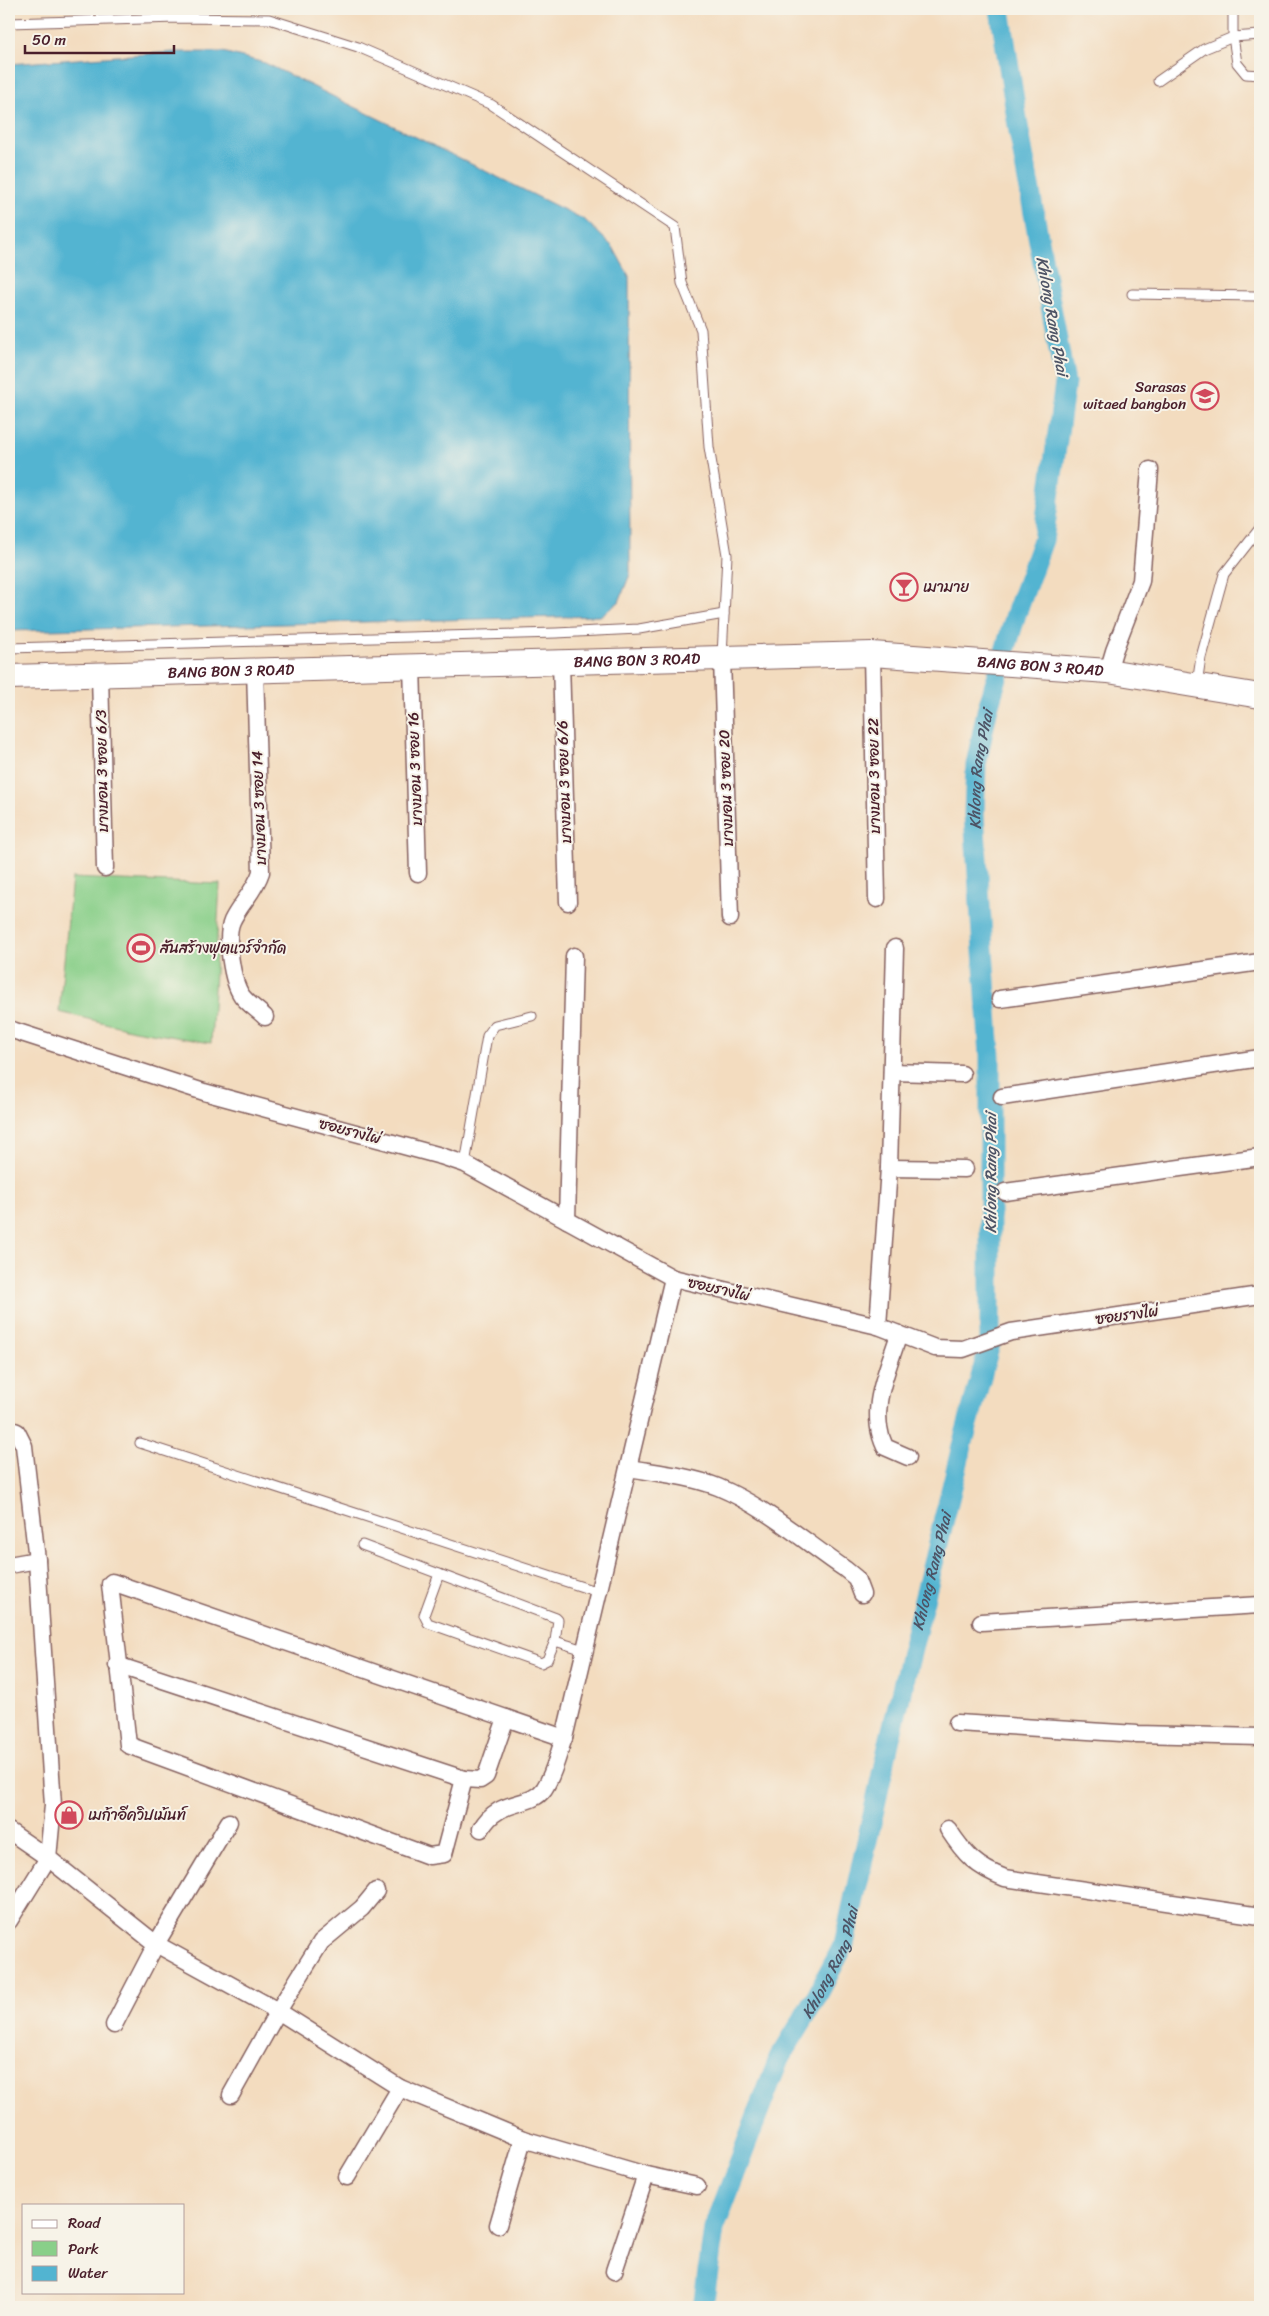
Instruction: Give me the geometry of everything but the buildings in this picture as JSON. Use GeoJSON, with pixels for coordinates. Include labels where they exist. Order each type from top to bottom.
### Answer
{"type":"FeatureCollection","features":[{"type":"Feature","properties":{"kind":"main road","name":"BANG BON 3 ROAD"},"geometry":{"type":"LineString","coordinates":[[9,676],[872,654],[967,660],[1042,668],[1108,671],[1260,696]]}},
{"type":"Feature","properties":{"kind":"street"},"geometry":{"type":"LineString","coordinates":[[1108,671],[1141,581],[1150,470]]}},
{"type":"Feature","properties":{"kind":"street","name":"บางบอน 3 ซอย 22"},"geometry":{"type":"LineString","coordinates":[[872,654],[877,899]]}},
{"type":"Feature","properties":{"kind":"street","name":"บางบอน 3 ซอย 20"},"geometry":{"type":"LineString","coordinates":[[722,658],[730,918]]}},
{"type":"Feature","properties":{"kind":"street","name":"บางบอน 3 ซอย 6/6"},"geometry":{"type":"LineString","coordinates":[[561,662],[568,902]]}},
{"type":"Feature","properties":{"kind":"street","name":"บางบอน 3 ซอย 16"},"geometry":{"type":"LineString","coordinates":[[412,665],[418,873]]}},
{"type":"Feature","properties":{"kind":"street","name":"บางบอน 3 ซอย 14"},"geometry":{"type":"LineString","coordinates":[[255,669],[261,872],[256,885],[232,922],[230,937],[231,962],[242,995],[265,1017]]}},
{"type":"Feature","properties":{"kind":"street","name":"บางบอน 3 ซอย 6/3"},"geometry":{"type":"LineString","coordinates":[[100,674],[105,868]]}},
{"type":"Feature","properties":{"kind":"street"},"geometry":{"type":"LineString","coordinates":[[878,1326],[889,1168],[895,948]]}},
{"type":"Feature","properties":{"kind":"street"},"geometry":{"type":"LineString","coordinates":[[567,1220],[574,956]]}},
{"type":"Feature","properties":{"kind":"street"},"geometry":{"type":"LineString","coordinates":[[1000,999],[1260,962]]}},
{"type":"Feature","properties":{"kind":"street","name":"ซอยรางไผ่"},"geometry":{"type":"LineString","coordinates":[[9,1029],[204,1092],[465,1164],[673,1278],[878,1326],[935,1348],[963,1349],[1011,1332],[1260,1295]]}},
{"type":"Feature","properties":{"kind":"street"},"geometry":{"type":"LineString","coordinates":[[1002,1097],[1260,1058]]}},
{"type":"Feature","properties":{"kind":"street"},"geometry":{"type":"LineString","coordinates":[[892,1072],[962,1074]]}},
{"type":"Feature","properties":{"kind":"street"},"geometry":{"type":"LineString","coordinates":[[1005,1192],[1260,1157]]}},
{"type":"Feature","properties":{"kind":"street"},"geometry":{"type":"LineString","coordinates":[[889,1168],[965,1169]]}},
{"type":"Feature","properties":{"kind":"street"},"geometry":{"type":"LineString","coordinates":[[481,1829],[487,1820],[501,1808],[535,1797],[544,1790],[552,1774],[564,1738],[673,1278]]}},
{"type":"Feature","properties":{"kind":"street"},"geometry":{"type":"LineString","coordinates":[[899,1334],[878,1401],[876,1422],[878,1435],[884,1447],[908,1457]]}},
{"type":"Feature","properties":{"kind":"street"},"geometry":{"type":"LineString","coordinates":[[9,1429],[17,1432],[24,1446],[36,1560],[53,1805],[48,1858],[9,1922]]}},
{"type":"Feature","properties":{"kind":"street"},"geometry":{"type":"LineString","coordinates":[[628,1468],[676,1476],[717,1487],[746,1500],[856,1578],[862,1594]]}},
{"type":"Feature","properties":{"kind":"street"},"geometry":{"type":"LineString","coordinates":[[9,1565],[36,1560]]}},
{"type":"Feature","properties":{"kind":"street"},"geometry":{"type":"LineString","coordinates":[[464,1779],[444,1854],[429,1856],[128,1745],[109,1586],[112,1582],[564,1738]]}},
{"type":"Feature","properties":{"kind":"street"},"geometry":{"type":"LineString","coordinates":[[981,1622],[1260,1605]]}},
{"type":"Feature","properties":{"kind":"street"},"geometry":{"type":"LineString","coordinates":[[118,1665],[464,1779],[480,1780],[486,1776],[506,1718]]}},
{"type":"Feature","properties":{"kind":"street"},"geometry":{"type":"LineString","coordinates":[[957,1723],[1137,1734],[1260,1737]]}},
{"type":"Feature","properties":{"kind":"street"},"geometry":{"type":"LineString","coordinates":[[114,2025],[156,1944],[229,1822]]}},
{"type":"Feature","properties":{"kind":"street"},"geometry":{"type":"LineString","coordinates":[[948,1829],[972,1861],[990,1872],[1005,1878],[1260,1916]]}},
{"type":"Feature","properties":{"kind":"street"},"geometry":{"type":"LineString","coordinates":[[9,1831],[48,1858],[156,1944],[278,2011],[400,2088],[523,2139],[646,2175],[697,2186]]}},
{"type":"Feature","properties":{"kind":"street"},"geometry":{"type":"LineString","coordinates":[[231,2095],[278,2011],[321,1942],[362,1908],[376,1891]]}},
{"type":"Feature","properties":{"kind":"street"},"geometry":{"type":"LineString","coordinates":[[347,2177],[400,2088]]}},
{"type":"Feature","properties":{"kind":"street"},"geometry":{"type":"LineString","coordinates":[[498,2225],[523,2139]]}},
{"type":"Feature","properties":{"kind":"street"},"geometry":{"type":"LineString","coordinates":[[614,2272],[646,2175]]}},
{"type":"Feature","properties":{"kind":"lane"},"geometry":{"type":"LineString","coordinates":[[1233,9],[1233,37],[1237,63],[1246,74],[1260,76]]}},
{"type":"Feature","properties":{"kind":"lane"},"geometry":{"type":"LineString","coordinates":[[9,23],[177,18],[269,19],[358,47],[492,105],[675,227],[682,283],[701,330],[709,447],[727,555],[722,658]]}},
{"type":"Feature","properties":{"kind":"lane"},"geometry":{"type":"LineString","coordinates":[[1158,81],[1204,49],[1233,37],[1260,35]]}},
{"type":"Feature","properties":{"kind":"lane"},"geometry":{"type":"LineString","coordinates":[[1132,294],[1256,296],[1260,299]]}},
{"type":"Feature","properties":{"kind":"lane"},"geometry":{"type":"LineString","coordinates":[[1196,686],[1201,657],[1224,574],[1260,528]]}},
{"type":"Feature","properties":{"kind":"lane"},"geometry":{"type":"LineString","coordinates":[[9,648],[556,633],[639,628],[724,614]]}},
{"type":"Feature","properties":{"kind":"lane"},"geometry":{"type":"LineString","coordinates":[[465,1164],[487,1036],[495,1025],[532,1016]]}},
{"type":"Feature","properties":{"kind":"lane"},"geometry":{"type":"LineString","coordinates":[[140,1443],[598,1592]]}},
{"type":"Feature","properties":{"kind":"lane"},"geometry":{"type":"LineString","coordinates":[[362,1545],[556,1618],[558,1620],[555,1641],[547,1660],[541,1664],[424,1620],[424,1615],[439,1574]]}},
{"type":"Feature","properties":{"kind":"lane"},"geometry":{"type":"LineString","coordinates":[[555,1641],[584,1650]]}},
{"type":"Feature","properties":{"kind":"green space","name":"สันสร้างฟุตแวร์จำกัด"},"geometry":{"type":"Polygon","coordinates":[[[72,878],[220,884],[211,1043],[134,1030],[59,1012],[72,878]]]}},
{"type":"Feature","properties":{"kind":"water"},"geometry":{"type":"Polygon","coordinates":[[[173,52],[223,52],[265,63],[585,220],[613,247],[629,276],[630,574],[619,602],[600,616],[9,631],[9,64],[173,52]]]}},
{"type":"Feature","properties":{"kind":"waterway","name":"Khlong Rang Phai"},"geometry":{"type":"LineString","coordinates":[[703,2307],[714,2229],[779,2059],[816,1998],[844,1944],[890,1738],[963,1442],[990,1344],[990,1056],[974,814],[976,765],[987,711],[1016,614],[1043,540],[1065,383],[1018,126],[1000,9]]}},
{"type":"Feature","properties":{"kind":"place","name":"Sarasas witaed bangbon"},"geometry":{"type":"Point","coordinates":[1205,396]}},
{"type":"Feature","properties":{"kind":"place","name":"เมามาย"},"geometry":{"type":"Point","coordinates":[904,587]}},
{"type":"Feature","properties":{"kind":"place","name":"สันสร้างฟุตแวร์จำกัด"},"geometry":{"type":"Point","coordinates":[141,948]}},
{"type":"Feature","properties":{"kind":"place","name":"เมก้าอีควิปเม้นท์"},"geometry":{"type":"Point","coordinates":[69,1815]}}]}
